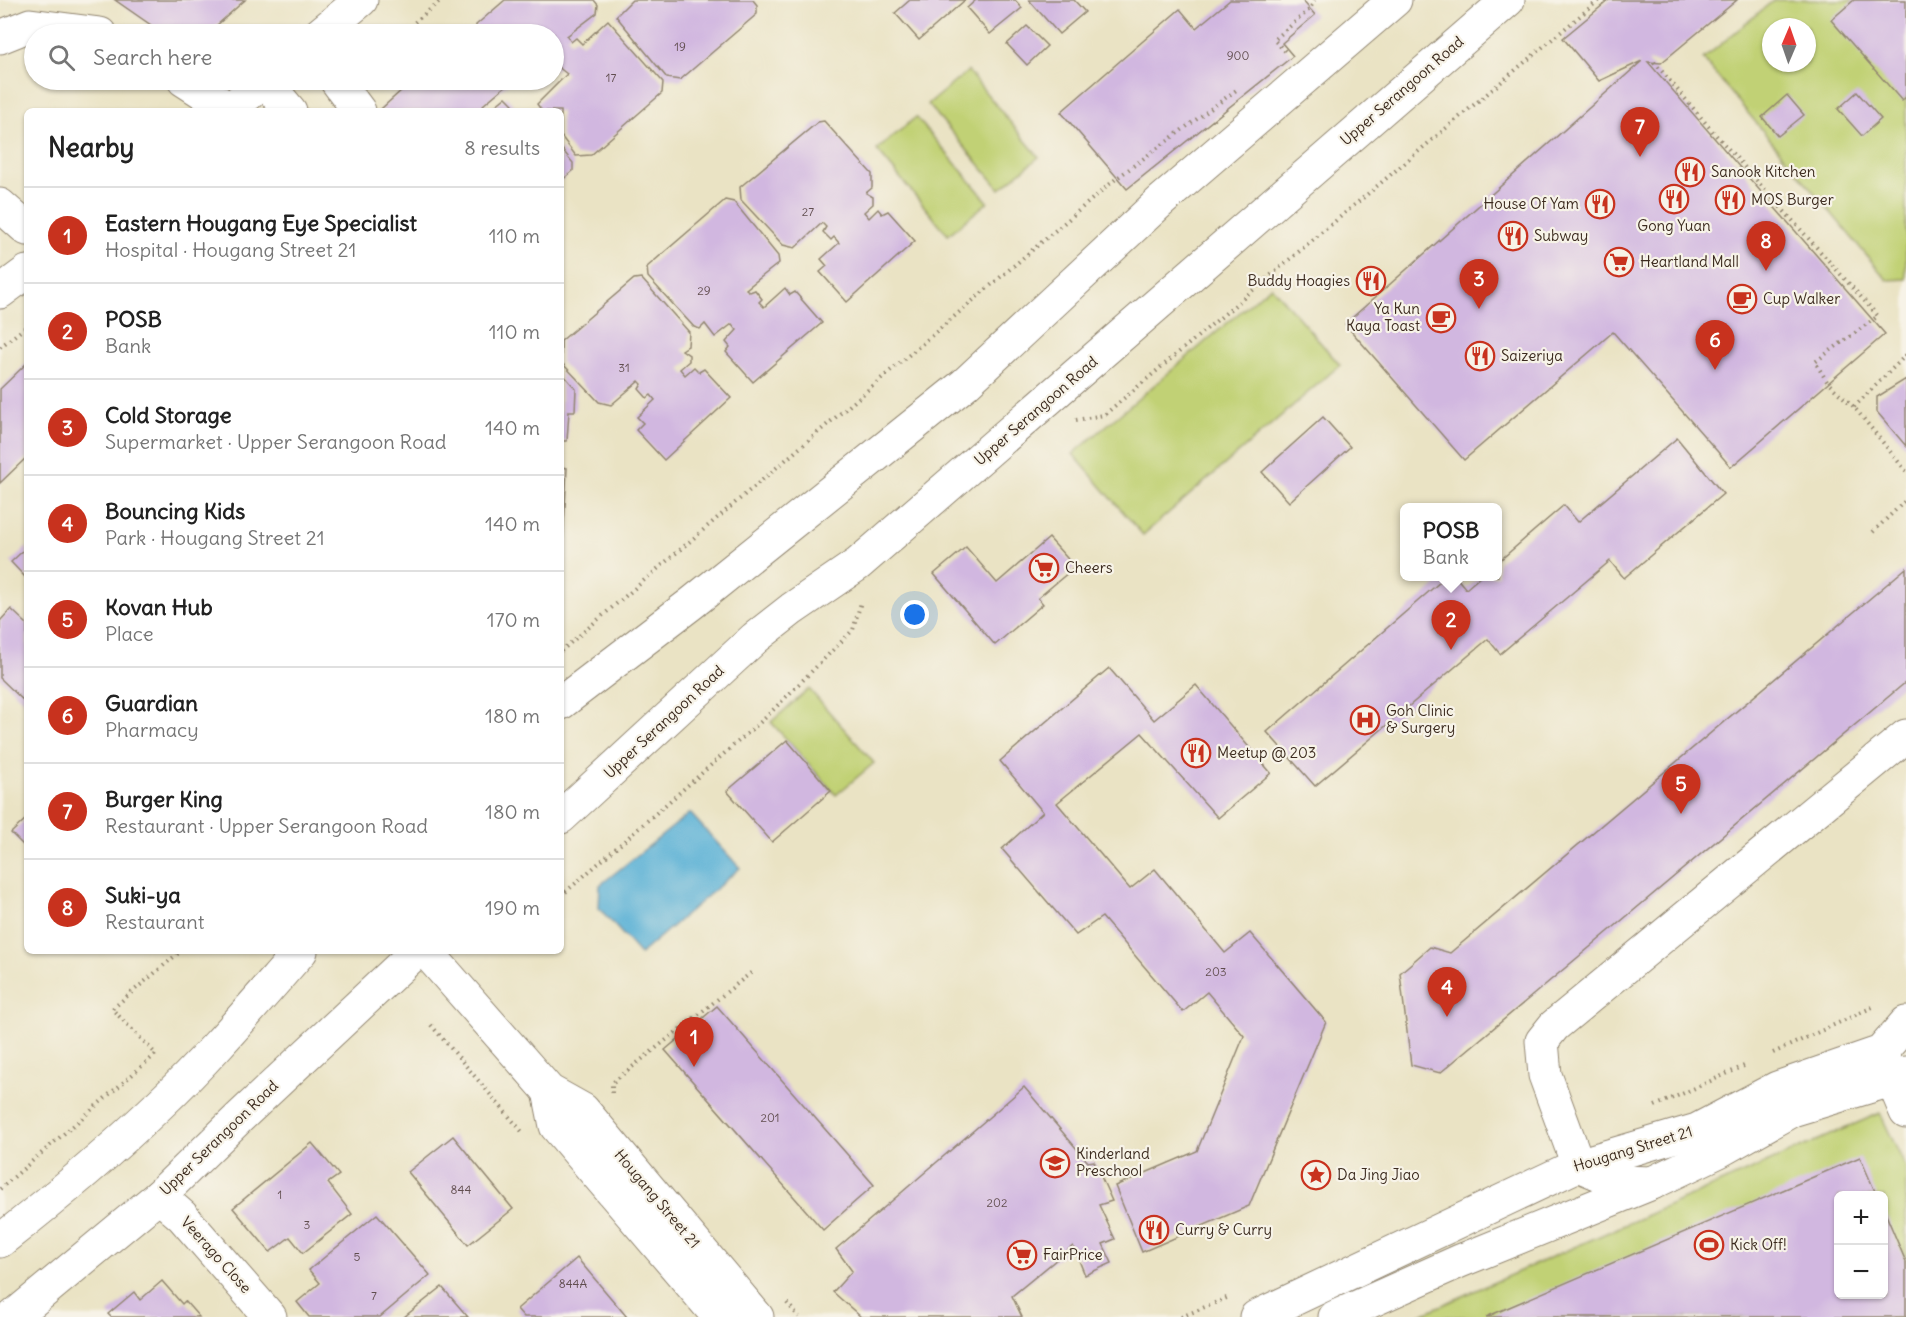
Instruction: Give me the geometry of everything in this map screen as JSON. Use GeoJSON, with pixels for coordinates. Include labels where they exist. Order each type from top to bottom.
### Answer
{"type":"FeatureCollection","features":[{"type":"Feature","properties":{"kind":"main road"},"geometry":{"type":"LineString","coordinates":[[332,24],[361,0]]}},
{"type":"Feature","properties":{"kind":"main road"},"geometry":{"type":"LineString","coordinates":[[564,701],[692,603],[965,384],[1160,202],[1395,0]]}},
{"type":"Feature","properties":{"kind":"main road","name":"Upper Serangoon Road"},"geometry":{"type":"LineString","coordinates":[[564,814],[755,638],[792,609],[858,564],[1508,0]]}},
{"type":"Feature","properties":{"kind":"main road"},"geometry":{"type":"LineString","coordinates":[[0,37],[24,27]]}},
{"type":"Feature","properties":{"kind":"main road"},"geometry":{"type":"LineString","coordinates":[[199,90],[225,108]]}},
{"type":"Feature","properties":{"kind":"main road"},"geometry":{"type":"LineString","coordinates":[[230,108],[253,90]]}},
{"type":"Feature","properties":{"kind":"main road"},"geometry":{"type":"LineString","coordinates":[[273,90],[288,108]]}},
{"type":"Feature","properties":{"kind":"main road"},"geometry":{"type":"LineString","coordinates":[[343,90],[357,108]]}},
{"type":"Feature","properties":{"kind":"main road"},"geometry":{"type":"LineString","coordinates":[[0,204],[24,227]]}},
{"type":"Feature","properties":{"kind":"main road"},"geometry":{"type":"LineString","coordinates":[[0,292],[24,274]]}},
{"type":"Feature","properties":{"kind":"main road"},"geometry":{"type":"LineString","coordinates":[[1652,1183],[1619,1182],[1578,1165],[1545,1075],[1542,1041],[1554,1026],[1906,736]]}},
{"type":"Feature","properties":{"kind":"main road"},"geometry":{"type":"LineString","coordinates":[[0,1240],[70,1187],[160,1105],[223,1040],[298,954]]}},
{"type":"Feature","properties":{"kind":"main road","name":"Upper Serangoon Road"},"geometry":{"type":"LineString","coordinates":[[13,1317],[159,1196],[414,954]]}},
{"type":"Feature","properties":{"kind":"main road","name":"Hougang Street 21"},"geometry":{"type":"LineString","coordinates":[[429,954],[549,1091],[583,1110],[757,1317]]}},
{"type":"Feature","properties":{"kind":"main road"},"geometry":{"type":"LineString","coordinates":[[1906,1023],[1893,1068],[1906,1112]]}},
{"type":"Feature","properties":{"kind":"main road","name":"Hougang Street 21"},"geometry":{"type":"LineString","coordinates":[[1256,1317],[1578,1165],[1697,1130],[1777,1088],[1893,1068]]}},
{"type":"Feature","properties":{"kind":"main road","name":"Hougang Street 21"},"geometry":{"type":"LineString","coordinates":[[1335,1317],[1460,1261],[1652,1183],[1719,1151],[1792,1110],[1893,1068]]}},
{"type":"Feature","properties":{"kind":"main road","name":"Hougang Street 21"},"geometry":{"type":"LineString","coordinates":[[549,1091],[556,1126],[719,1317]]}},
{"type":"Feature","properties":{"kind":"main road","name":"Veerago Close"},"geometry":{"type":"LineString","coordinates":[[159,1196],[182,1216],[270,1317]]}},
{"type":"Feature","properties":{"kind":"path"},"geometry":{"type":"LineString","coordinates":[[413,24],[441,0]]}},
{"type":"Feature","properties":{"kind":"path"},"geometry":{"type":"LineString","coordinates":[[1287,53],[1274,40],[1310,9],[1314,0]]}},
{"type":"Feature","properties":{"kind":"path"},"geometry":{"type":"LineString","coordinates":[[1069,421],[1104,415],[1599,0]]}},
{"type":"Feature","properties":{"kind":"path"},"geometry":{"type":"LineString","coordinates":[[1654,62],[1878,316],[1815,362],[1828,383],[1854,407],[1906,471]]}},
{"type":"Feature","properties":{"kind":"path"},"geometry":{"type":"LineString","coordinates":[[564,648],[1117,178],[1239,87]]}},
{"type":"Feature","properties":{"kind":"path"},"geometry":{"type":"LineString","coordinates":[[0,347],[24,328]]}},
{"type":"Feature","properties":{"kind":"path"},"geometry":{"type":"LineString","coordinates":[[1854,407],[1906,355]]}},
{"type":"Feature","properties":{"kind":"path"},"geometry":{"type":"LineString","coordinates":[[1873,532],[1906,500]]}},
{"type":"Feature","properties":{"kind":"path"},"geometry":{"type":"LineString","coordinates":[[564,893],[765,718],[852,630],[861,599]]}},
{"type":"Feature","properties":{"kind":"path"},"geometry":{"type":"LineString","coordinates":[[0,1189],[156,1054],[112,1009],[177,954]]}},
{"type":"Feature","properties":{"kind":"path"},"geometry":{"type":"LineString","coordinates":[[632,1068],[752,972]]}},
{"type":"Feature","properties":{"kind":"green space"},"geometry":{"type":"Polygon","coordinates":[[[1774,0],[1852,0],[1906,64],[1906,279],[1887,280],[1703,59],[1774,0]]]}},
{"type":"Feature","properties":{"kind":"green space"},"geometry":{"type":"Polygon","coordinates":[[[968,71],[1039,157],[1000,189],[928,104],[968,71]]]}},
{"type":"Feature","properties":{"kind":"green space"},"geometry":{"type":"Polygon","coordinates":[[[916,117],[988,202],[948,235],[877,150],[916,117]]]}},
{"type":"Feature","properties":{"kind":"green space"},"geometry":{"type":"Polygon","coordinates":[[[1271,286],[1340,365],[1143,535],[1073,454],[1271,286]]]}},
{"type":"Feature","properties":{"kind":"green space"},"geometry":{"type":"Polygon","coordinates":[[[809,689],[874,763],[836,795],[771,722],[809,689]]]}},
{"type":"Feature","properties":{"kind":"green space","name":"Kick Off!"},"geometry":{"type":"Polygon","coordinates":[[[1880,1113],[1906,1168],[1906,1317],[1415,1317],[1880,1113]]]}},
{"type":"Feature","properties":{"kind":"water"},"geometry":{"type":"Polygon","coordinates":[[[690,813],[740,868],[640,954],[599,908],[600,885],[690,813]]]}},
{"type":"Feature","properties":{"kind":"building"},"geometry":{"type":"Polygon","coordinates":[[[115,0],[245,0],[218,24],[150,24],[115,0]]]}},
{"type":"Feature","properties":{"kind":"building"},"geometry":{"type":"Polygon","coordinates":[[[505,0],[594,0],[598,5],[597,13],[567,36],[571,42],[576,38],[582,44],[608,20],[663,82],[662,93],[591,155],[576,156],[564,140],[564,108],[540,108],[537,104],[551,90],[564,90],[564,77],[567,74],[564,72],[564,24],[477,24],[505,0]]]}},
{"type":"Feature","properties":{"kind":"building"},"geometry":{"type":"Polygon","coordinates":[[[632,0],[753,0],[757,5],[757,14],[680,80],[667,78],[616,16],[632,0]]]}},
{"type":"Feature","properties":{"kind":"building"},"geometry":{"type":"Polygon","coordinates":[[[910,0],[965,0],[919,40],[895,13],[910,0]]]}},
{"type":"Feature","properties":{"kind":"building"},"geometry":{"type":"Polygon","coordinates":[[[976,0],[1015,0],[1022,8],[990,34],[967,8],[976,0]]]}},
{"type":"Feature","properties":{"kind":"building"},"geometry":{"type":"Polygon","coordinates":[[[1029,0],[1074,0],[1085,12],[1059,34],[1029,0]]]}},
{"type":"Feature","properties":{"kind":"building"},"geometry":{"type":"Polygon","coordinates":[[[1230,0],[1302,0],[1315,15],[1282,43],[1293,56],[1127,189],[1061,112],[1180,9],[1196,28],[1230,0]]]}},
{"type":"Feature","properties":{"kind":"building","name":"Heartland Mall"},"geometry":{"type":"Polygon","coordinates":[[[1609,0],[1737,0],[1661,63],[1648,62],[1885,334],[1731,467],[1613,332],[1464,460],[1345,324],[1642,61],[1599,81],[1563,38],[1609,0]]]}},
{"type":"Feature","properties":{"kind":"building"},"geometry":{"type":"Polygon","coordinates":[[[1854,0],[1906,0],[1906,97],[1902,101],[1831,20],[1854,0]]]}},
{"type":"Feature","properties":{"kind":"building"},"geometry":{"type":"Polygon","coordinates":[[[1027,26],[1047,46],[1027,65],[1007,44],[1027,26]]]}},
{"type":"Feature","properties":{"kind":"building"},"geometry":{"type":"Polygon","coordinates":[[[402,90],[501,90],[483,105],[486,108],[382,108],[402,90]]]}},
{"type":"Feature","properties":{"kind":"building"},"geometry":{"type":"Polygon","coordinates":[[[1857,92],[1881,119],[1862,136],[1838,109],[1857,92]]]}},
{"type":"Feature","properties":{"kind":"building"},"geometry":{"type":"Polygon","coordinates":[[[1787,95],[1804,115],[1778,136],[1762,117],[1787,95]]]}},
{"type":"Feature","properties":{"kind":"building"},"geometry":{"type":"Polygon","coordinates":[[[506,97],[513,104],[510,108],[493,108],[506,97]]]}},
{"type":"Feature","properties":{"kind":"building"},"geometry":{"type":"Polygon","coordinates":[[[824,121],[872,174],[872,188],[866,193],[873,197],[873,204],[864,212],[869,218],[878,209],[882,214],[888,211],[915,241],[847,302],[820,272],[827,266],[821,259],[839,243],[834,237],[831,240],[823,232],[826,227],[822,223],[795,248],[783,245],[741,200],[740,187],[818,122],[824,121]]]}},
{"type":"Feature","properties":{"kind":"building"},"geometry":{"type":"Polygon","coordinates":[[[564,152],[573,163],[573,171],[564,178],[564,152]]]}},
{"type":"Feature","properties":{"kind":"building"},"geometry":{"type":"Polygon","coordinates":[[[725,200],[734,202],[778,256],[779,263],[746,289],[750,292],[755,290],[762,299],[759,302],[764,307],[785,288],[790,295],[795,292],[822,323],[753,382],[726,352],[730,347],[726,342],[737,330],[732,324],[715,337],[705,324],[700,329],[694,327],[648,277],[647,267],[725,200]]]}},
{"type":"Feature","properties":{"kind":"building"},"geometry":{"type":"Polygon","coordinates":[[[641,278],[689,332],[688,346],[682,350],[689,355],[689,361],[680,369],[685,375],[694,367],[699,372],[704,369],[731,398],[664,460],[636,430],[643,423],[637,417],[655,400],[651,395],[647,398],[639,389],[642,384],[639,381],[611,405],[599,402],[564,365],[564,338],[634,279],[641,278]]]}},
{"type":"Feature","properties":{"kind":"building"},"geometry":{"type":"Polygon","coordinates":[[[24,366],[24,460],[0,483],[0,389],[24,366]]]}},
{"type":"Feature","properties":{"kind":"building"},"geometry":{"type":"Polygon","coordinates":[[[564,375],[576,389],[575,411],[569,411],[567,441],[564,441],[564,375]]]}},
{"type":"Feature","properties":{"kind":"building"},"geometry":{"type":"Polygon","coordinates":[[[1906,379],[1906,446],[1877,412],[1877,397],[1906,379]]]}},
{"type":"Feature","properties":{"kind":"building"},"geometry":{"type":"Polygon","coordinates":[[[1323,417],[1350,447],[1289,502],[1262,472],[1323,417]]]}},
{"type":"Feature","properties":{"kind":"building"},"geometry":{"type":"Polygon","coordinates":[[[1677,438],[1723,494],[1624,578],[1610,561],[1500,654],[1488,639],[1315,786],[1267,732],[1441,581],[1459,581],[1466,589],[1475,581],[1502,581],[1502,559],[1564,505],[1578,522],[1677,438]]]}},
{"type":"Feature","properties":{"kind":"building"},"geometry":{"type":"Polygon","coordinates":[[[564,468],[567,468],[564,525],[564,468]]]}},
{"type":"Feature","properties":{"kind":"building"},"geometry":{"type":"Polygon","coordinates":[[[1049,538],[1075,567],[1038,598],[1043,604],[995,645],[934,574],[966,547],[997,583],[1049,538]]]}},
{"type":"Feature","properties":{"kind":"building"},"geometry":{"type":"Polygon","coordinates":[[[24,550],[24,576],[11,562],[24,550]]]}},
{"type":"Feature","properties":{"kind":"building"},"geometry":{"type":"Polygon","coordinates":[[[1906,568],[1906,682],[1440,1073],[1411,1065],[1400,973],[1430,947],[1450,953],[1906,568]]]}},
{"type":"Feature","properties":{"kind":"building"},"geometry":{"type":"Polygon","coordinates":[[[11,609],[24,621],[24,701],[0,678],[0,621],[11,609]]]}},
{"type":"Feature","properties":{"kind":"building"},"geometry":{"type":"Polygon","coordinates":[[[1109,668],[1154,720],[1196,685],[1271,773],[1218,818],[1142,733],[1057,803],[1130,889],[1155,869],[1225,953],[1250,933],[1326,1022],[1249,1206],[1142,1252],[1115,1186],[1197,1151],[1244,1036],[1207,992],[1183,1012],[1102,917],[1076,935],[1002,849],[1043,812],[1000,761],[1109,668]]]}},
{"type":"Feature","properties":{"kind":"building"},"geometry":{"type":"Polygon","coordinates":[[[787,740],[831,791],[772,842],[727,791],[787,740]]]}},
{"type":"Feature","properties":{"kind":"building"},"geometry":{"type":"Polygon","coordinates":[[[24,821],[24,846],[11,833],[24,821]]]}},
{"type":"Feature","properties":{"kind":"building"},"geometry":{"type":"Polygon","coordinates":[[[717,1006],[874,1185],[823,1230],[665,1050],[717,1006]]]}},
{"type":"Feature","properties":{"kind":"building"},"geometry":{"type":"Polygon","coordinates":[[[1024,1087],[1088,1162],[1094,1161],[1112,1201],[1099,1205],[1115,1239],[1103,1244],[1112,1263],[1085,1275],[1073,1246],[1012,1296],[1022,1317],[861,1317],[833,1292],[852,1271],[836,1249],[1024,1087]]]}},
{"type":"Feature","properties":{"kind":"building"},"geometry":{"type":"Polygon","coordinates":[[[453,1136],[513,1209],[468,1245],[408,1172],[453,1136]]]}},
{"type":"Feature","properties":{"kind":"building"},"geometry":{"type":"Polygon","coordinates":[[[312,1143],[339,1175],[328,1183],[352,1214],[303,1253],[290,1237],[270,1252],[233,1208],[312,1143]]]}},
{"type":"Feature","properties":{"kind":"building","name":"Kick Off!"},"geometry":{"type":"Polygon","coordinates":[[[1860,1157],[1875,1191],[1834,1191],[1834,1299],[1888,1299],[1888,1219],[1906,1262],[1906,1317],[1486,1317],[1860,1157]]]}},
{"type":"Feature","properties":{"kind":"building"},"geometry":{"type":"Polygon","coordinates":[[[377,1214],[430,1275],[380,1317],[309,1317],[297,1302],[320,1283],[309,1270],[377,1214]]]}},
{"type":"Feature","properties":{"kind":"building"},"geometry":{"type":"Polygon","coordinates":[[[577,1258],[627,1317],[524,1317],[517,1309],[577,1258]]]}},
{"type":"Feature","properties":{"kind":"building"},"geometry":{"type":"Polygon","coordinates":[[[162,1281],[182,1304],[185,1301],[199,1317],[111,1317],[108,1314],[134,1292],[140,1300],[162,1281]]]}},
{"type":"Feature","properties":{"kind":"building"},"geometry":{"type":"Polygon","coordinates":[[[442,1287],[468,1317],[404,1317],[442,1287]]]}},
{"type":"Feature","properties":{"kind":"place","name":"Burger King"},"geometry":{"type":"Point","coordinates":[1640,157]}},
{"type":"Feature","properties":{"kind":"place","name":"Sanook Kitchen"},"geometry":{"type":"Point","coordinates":[1690,172]}},
{"type":"Feature","properties":{"kind":"place","name":"Gong Yuan"},"geometry":{"type":"Point","coordinates":[1674,199]}},
{"type":"Feature","properties":{"kind":"place","name":"MOS Burger"},"geometry":{"type":"Point","coordinates":[1730,200]}},
{"type":"Feature","properties":{"kind":"place","name":"House Of Yam"},"geometry":{"type":"Point","coordinates":[1600,204]}},
{"type":"Feature","properties":{"kind":"place","name":"Subway"},"geometry":{"type":"Point","coordinates":[1513,236]}},
{"type":"Feature","properties":{"kind":"place","name":"Heartland Mall"},"geometry":{"type":"Point","coordinates":[1619,262]}},
{"type":"Feature","properties":{"kind":"place","name":"Suki-ya"},"geometry":{"type":"Point","coordinates":[1766,271]}},
{"type":"Feature","properties":{"kind":"place","name":"Buddy Hoagies"},"geometry":{"type":"Point","coordinates":[1371,281]}},
{"type":"Feature","properties":{"kind":"place","name":"Cup Walker"},"geometry":{"type":"Point","coordinates":[1742,299]}},
{"type":"Feature","properties":{"kind":"place","name":"Cold Storage"},"geometry":{"type":"Point","coordinates":[1479,309]}},
{"type":"Feature","properties":{"kind":"place","name":"Ya Kun Kaya Toast"},"geometry":{"type":"Point","coordinates":[1441,318]}},
{"type":"Feature","properties":{"kind":"place","name":"Saizeriya"},"geometry":{"type":"Point","coordinates":[1480,356]}},
{"type":"Feature","properties":{"kind":"place","name":"Guardian"},"geometry":{"type":"Point","coordinates":[1715,370]}},
{"type":"Feature","properties":{"kind":"place","name":"Cheers"},"geometry":{"type":"Point","coordinates":[1044,568]}},
{"type":"Feature","properties":{"kind":"place","name":"POSB"},"geometry":{"type":"Point","coordinates":[1451,650]}},
{"type":"Feature","properties":{"kind":"place","name":"Goh Clinic & Surgery"},"geometry":{"type":"Point","coordinates":[1365,720]}},
{"type":"Feature","properties":{"kind":"place","name":"Meetup @ 203"},"geometry":{"type":"Point","coordinates":[1196,753]}},
{"type":"Feature","properties":{"kind":"place","name":"Kovan Hub"},"geometry":{"type":"Point","coordinates":[1681,814]}},
{"type":"Feature","properties":{"kind":"place","name":"Bouncing Kids"},"geometry":{"type":"Point","coordinates":[1447,1017]}},
{"type":"Feature","properties":{"kind":"place","name":"Eastern Hougang Eye Specialist"},"geometry":{"type":"Point","coordinates":[694,1067]}},
{"type":"Feature","properties":{"kind":"place","name":"Kinderland Preschool"},"geometry":{"type":"Point","coordinates":[1055,1163]}},
{"type":"Feature","properties":{"kind":"place","name":"Da Jing Jiao"},"geometry":{"type":"Point","coordinates":[1316,1175]}},
{"type":"Feature","properties":{"kind":"place","name":"Curry & Curry"},"geometry":{"type":"Point","coordinates":[1154,1230]}},
{"type":"Feature","properties":{"kind":"place","name":"Kick Off!"},"geometry":{"type":"Point","coordinates":[1709,1245]}},
{"type":"Feature","properties":{"kind":"place","name":"FairPrice"},"geometry":{"type":"Point","coordinates":[1022,1255]}}]}
